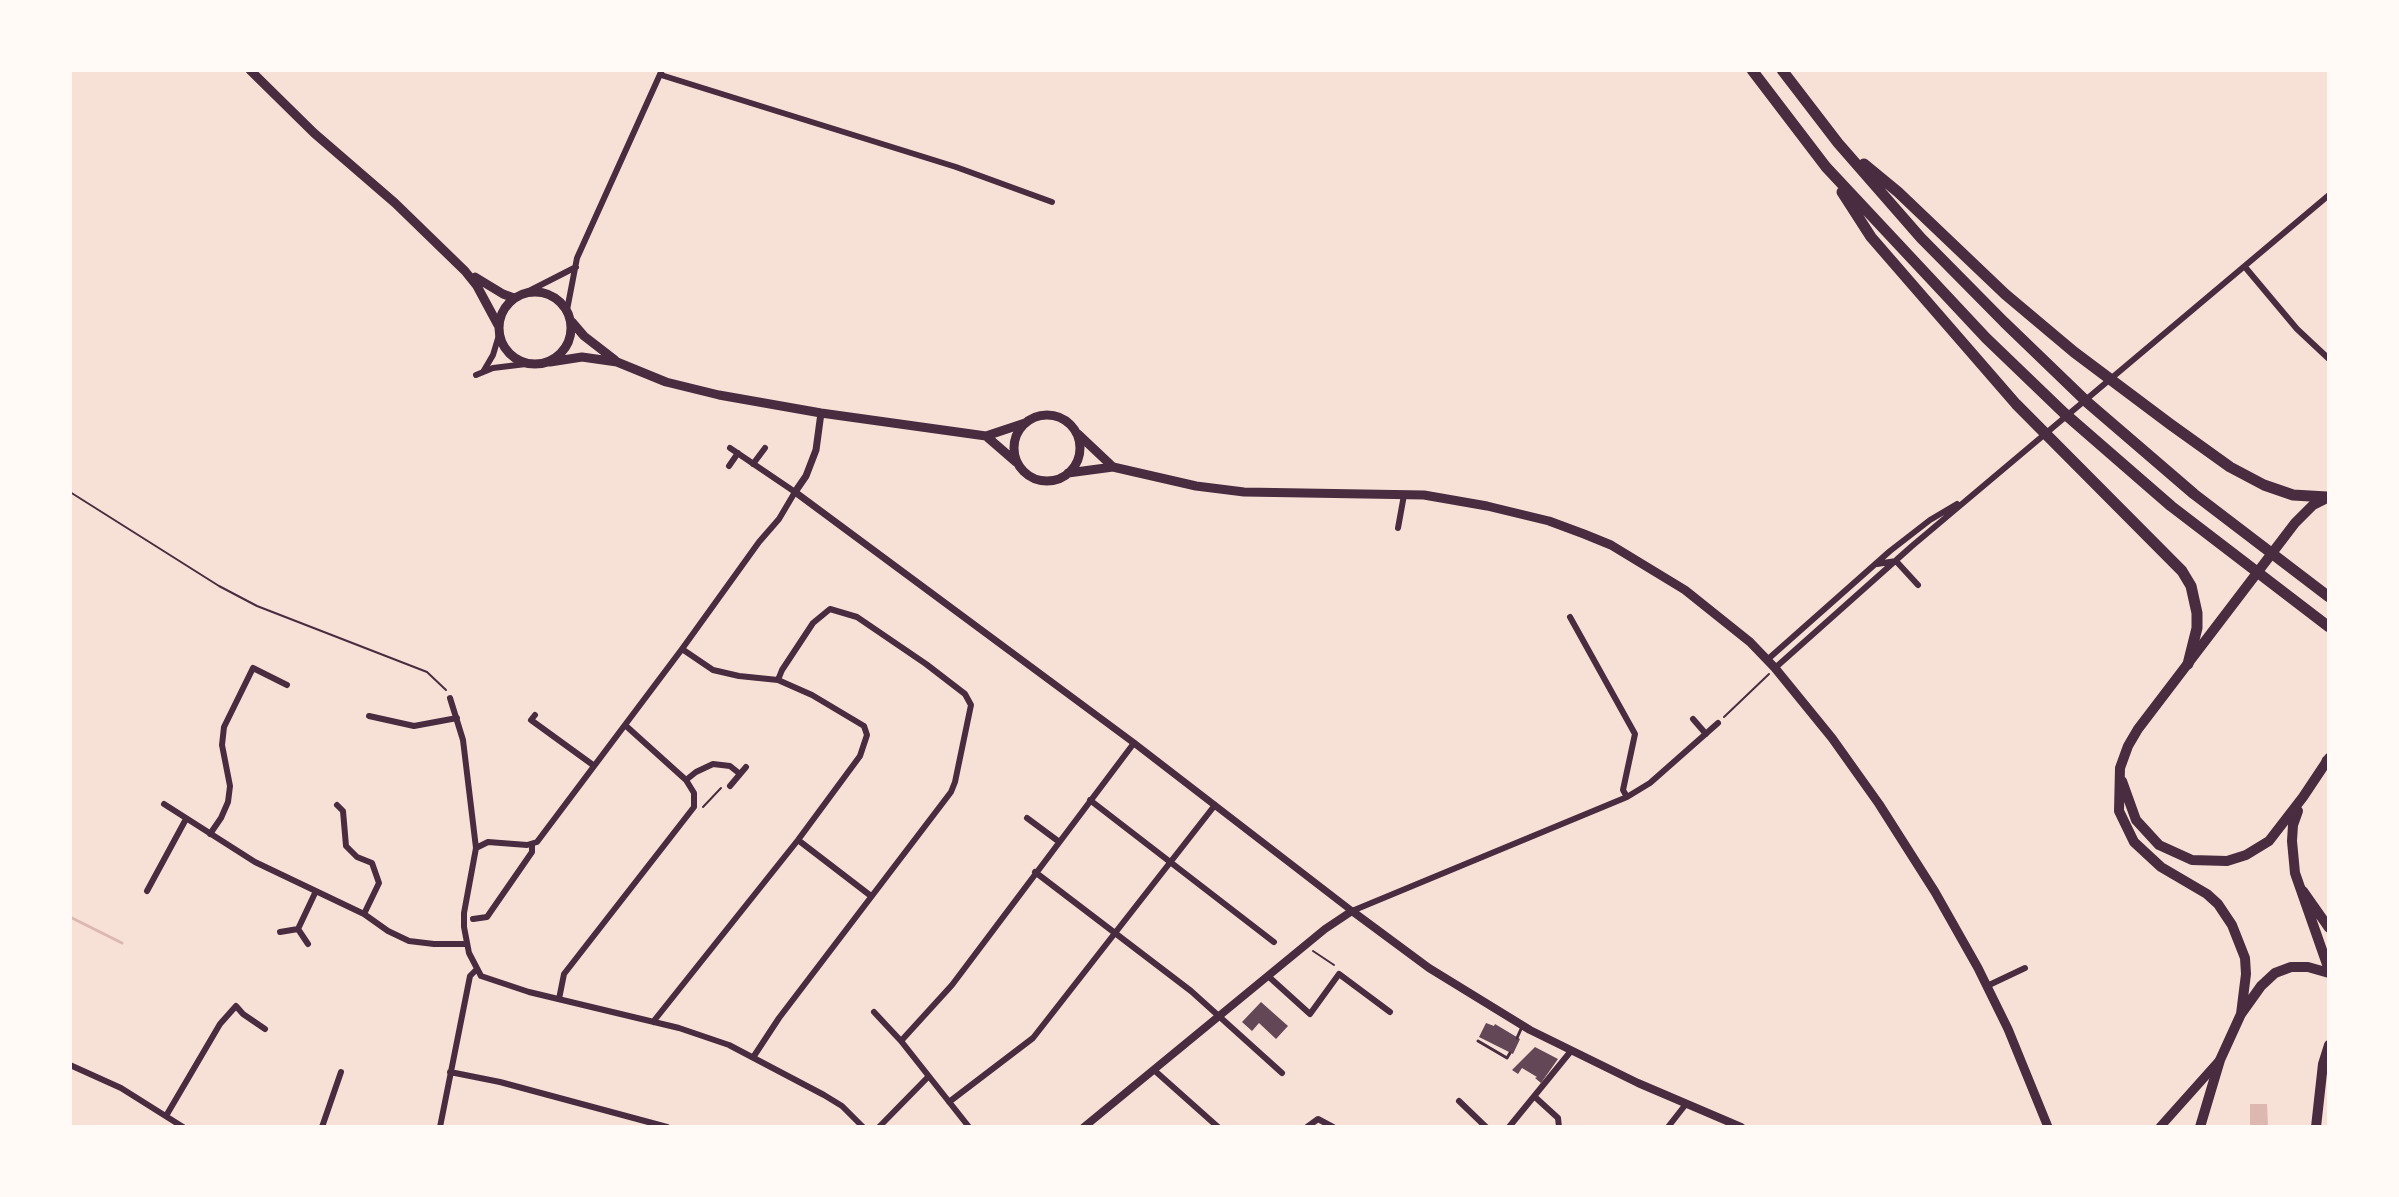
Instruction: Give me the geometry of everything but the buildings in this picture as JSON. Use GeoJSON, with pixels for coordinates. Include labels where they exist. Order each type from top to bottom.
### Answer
{"type":"FeatureCollection","features":[{"type":"Feature","properties":{"kind":"highway"},"geometry":{"type":"LineString","coordinates":[[1752,70],[1826,167],[1871,237],[1988,372],[2182,571],[2191,586],[2197,613],[2188,664]]}},
{"type":"Feature","properties":{"kind":"highway"},"geometry":{"type":"LineString","coordinates":[[1782,70],[1838,143],[1921,238],[2087,402],[2194,494],[2329,597]]}},
{"type":"Feature","properties":{"kind":"highway"},"geometry":{"type":"LineString","coordinates":[[1838,143],[1898,192],[2005,294],[2074,352],[2170,424],[2230,467],[2257,482],[2293,495],[2328,497]]}},
{"type":"Feature","properties":{"kind":"highway"},"geometry":{"type":"LineString","coordinates":[[1826,167],[1986,338],[2064,413],[2171,506],[2329,627]]}},
{"type":"Feature","properties":{"kind":"highway"},"geometry":{"type":"LineString","coordinates":[[2241,1014],[2245,958],[2232,925],[2207,894],[2161,867],[2134,842],[2119,811],[2122,759],[2128,746],[2188,664],[2295,523],[2313,505],[2328,497]]}},
{"type":"Feature","properties":{"kind":"highway"},"geometry":{"type":"LineString","coordinates":[[2120,775],[2142,828],[2159,845],[2192,860],[2227,861],[2254,851],[2277,831],[2328,760]]}},
{"type":"Feature","properties":{"kind":"highway"},"geometry":{"type":"LineString","coordinates":[[2303,797],[2293,825],[2292,859],[2329,971]]}},
{"type":"Feature","properties":{"kind":"highway"},"geometry":{"type":"LineString","coordinates":[[2298,883],[2329,928]]}},
{"type":"Feature","properties":{"kind":"highway"},"geometry":{"type":"LineString","coordinates":[[2200,1127],[2220,1060],[2241,1014],[2261,986],[2282,969],[2308,967],[2329,971]]}},
{"type":"Feature","properties":{"kind":"highway"},"geometry":{"type":"LineString","coordinates":[[2316,1127],[2323,1064],[2329,1045]]}},
{"type":"Feature","properties":{"kind":"main road"},"geometry":{"type":"LineString","coordinates":[[250,70],[465,271],[514,298]]}},
{"type":"Feature","properties":{"kind":"main road"},"geometry":{"type":"LineString","coordinates":[[465,271],[499,330],[508,353],[526,364],[582,357],[617,362],[666,382],[719,395],[986,436],[1044,415],[1054,415],[1064,419],[1113,467]]}},
{"type":"Feature","properties":{"kind":"main road"},"geometry":{"type":"LineString","coordinates":[[499,330],[506,306],[514,298],[538,291],[549,294],[567,310],[571,322],[567,346],[550,362]]}},
{"type":"Feature","properties":{"kind":"main road"},"geometry":{"type":"LineString","coordinates":[[571,322],[617,362]]}},
{"type":"Feature","properties":{"kind":"main road"},"geometry":{"type":"LineString","coordinates":[[1019,464],[1015,442],[1025,423]]}},
{"type":"Feature","properties":{"kind":"main road"},"geometry":{"type":"LineString","coordinates":[[1068,473],[1080,455],[1078,434]]}},
{"type":"Feature","properties":{"kind":"main road"},"geometry":{"type":"LineString","coordinates":[[986,436],[1036,479],[1047,481],[1068,473],[1113,467],[1196,486],[1244,492],[1424,495],[1487,506],[1549,521],[1611,545],[1685,590],[1750,642],[1775,668],[1832,738],[1879,804],[1935,892],[1987,986],[2049,1124]]}},
{"type":"Feature","properties":{"kind":"main road"},"geometry":{"type":"LineString","coordinates":[[1084,1127],[1352,911],[1429,968],[1523,1025],[1571,1051],[1741,1127]]}},
{"type":"Feature","properties":{"kind":"main road"},"geometry":{"type":"LineString","coordinates":[[2160,1127],[2220,1060]]}},
{"type":"Feature","properties":{"kind":"street"},"geometry":{"type":"LineString","coordinates":[[567,310],[577,258],[662,72],[956,167],[1052,202]]}},
{"type":"Feature","properties":{"kind":"street"},"geometry":{"type":"LineString","coordinates":[[1775,668],[1974,494],[2329,195]]}},
{"type":"Feature","properties":{"kind":"street"},"geometry":{"type":"LineString","coordinates":[[525,293],[576,267]]}},
{"type":"Feature","properties":{"kind":"street"},"geometry":{"type":"LineString","coordinates":[[2245,267],[2297,329],[2329,359]]}},
{"type":"Feature","properties":{"kind":"street"},"geometry":{"type":"LineString","coordinates":[[499,330],[493,355],[479,374],[526,364]]}},
{"type":"Feature","properties":{"kind":"street"},"geometry":{"type":"LineString","coordinates":[[476,848],[488,842],[537,842],[779,519],[806,476],[816,450],[821,413]]}},
{"type":"Feature","properties":{"kind":"street"},"geometry":{"type":"LineString","coordinates":[[730,448],[795,492],[1134,743],[1352,911],[1627,797],[1648,784],[1718,723]]}},
{"type":"Feature","properties":{"kind":"street"},"geometry":{"type":"LineString","coordinates":[[753,464],[765,448]]}},
{"type":"Feature","properties":{"kind":"street"},"geometry":{"type":"LineString","coordinates":[[729,466],[738,453]]}},
{"type":"Feature","properties":{"kind":"street"},"geometry":{"type":"LineString","coordinates":[[1767,660],[1917,529],[1974,494]]}},
{"type":"Feature","properties":{"kind":"street"},"geometry":{"type":"LineString","coordinates":[[1398,528],[1404,495]]}},
{"type":"Feature","properties":{"kind":"street"},"geometry":{"type":"LineString","coordinates":[[1874,566],[1885,561],[1896,561],[1918,585]]}},
{"type":"Feature","properties":{"kind":"street"},"geometry":{"type":"LineString","coordinates":[[754,1056],[779,1018],[951,792],[971,705],[965,694],[857,617],[830,609],[813,623],[778,680]]}},
{"type":"Feature","properties":{"kind":"street"},"geometry":{"type":"LineString","coordinates":[[1570,617],[1635,734],[1623,790],[1627,797]]}},
{"type":"Feature","properties":{"kind":"street"},"geometry":{"type":"LineString","coordinates":[[653,1022],[798,840],[860,756],[867,735],[864,726],[836,708],[778,680],[713,670],[682,649]]}},
{"type":"Feature","properties":{"kind":"street"},"geometry":{"type":"LineString","coordinates":[[210,834],[221,818],[230,786],[222,745],[224,727],[253,668],[287,685]]}},
{"type":"Feature","properties":{"kind":"street"},"geometry":{"type":"LineString","coordinates":[[450,698],[463,740],[476,848],[464,913],[466,944],[476,970],[488,980],[653,1022],[729,1045],[842,1106],[863,1127]]}},
{"type":"Feature","properties":{"kind":"street"},"geometry":{"type":"LineString","coordinates":[[535,715],[531,720],[593,765]]}},
{"type":"Feature","properties":{"kind":"street"},"geometry":{"type":"LineString","coordinates":[[369,716],[414,726],[457,718]]}},
{"type":"Feature","properties":{"kind":"street"},"geometry":{"type":"LineString","coordinates":[[1693,719],[1706,734]]}},
{"type":"Feature","properties":{"kind":"street"},"geometry":{"type":"LineString","coordinates":[[559,999],[564,974],[690,815],[695,801],[686,780],[625,725]]}},
{"type":"Feature","properties":{"kind":"street"},"geometry":{"type":"LineString","coordinates":[[901,1041],[952,985],[1134,743]]}},
{"type":"Feature","properties":{"kind":"street"},"geometry":{"type":"LineString","coordinates":[[686,780],[713,764],[730,766],[740,774]]}},
{"type":"Feature","properties":{"kind":"street"},"geometry":{"type":"LineString","coordinates":[[730,786],[746,767]]}},
{"type":"Feature","properties":{"kind":"street"},"geometry":{"type":"LineString","coordinates":[[1090,800],[1274,942]]}},
{"type":"Feature","properties":{"kind":"street"},"geometry":{"type":"LineString","coordinates":[[164,804],[255,862],[364,914],[409,941],[466,944]]}},
{"type":"Feature","properties":{"kind":"street"},"geometry":{"type":"LineString","coordinates":[[337,805],[343,811],[346,846],[357,857],[372,863],[379,883],[364,914]]}},
{"type":"Feature","properties":{"kind":"street"},"geometry":{"type":"LineString","coordinates":[[949,1102],[1033,1038],[1215,805]]}},
{"type":"Feature","properties":{"kind":"street"},"geometry":{"type":"LineString","coordinates":[[1027,818],[1058,841]]}},
{"type":"Feature","properties":{"kind":"street"},"geometry":{"type":"LineString","coordinates":[[147,891],[186,819]]}},
{"type":"Feature","properties":{"kind":"street"},"geometry":{"type":"LineString","coordinates":[[798,840],[871,896]]}},
{"type":"Feature","properties":{"kind":"street"},"geometry":{"type":"LineString","coordinates":[[473,919],[487,917],[532,852],[532,844]]}},
{"type":"Feature","properties":{"kind":"street"},"geometry":{"type":"LineString","coordinates":[[1035,872],[1191,991],[1282,1073]]}},
{"type":"Feature","properties":{"kind":"street"},"geometry":{"type":"LineString","coordinates":[[298,929],[316,891]]}},
{"type":"Feature","properties":{"kind":"street"},"geometry":{"type":"LineString","coordinates":[[280,932],[298,929]]}},
{"type":"Feature","properties":{"kind":"street"},"geometry":{"type":"LineString","coordinates":[[298,929],[308,944]]}},
{"type":"Feature","properties":{"kind":"street"},"geometry":{"type":"LineString","coordinates":[[1987,986],[2025,968]]}},
{"type":"Feature","properties":{"kind":"street"},"geometry":{"type":"LineString","coordinates":[[440,1127],[470,976],[476,970]]}},
{"type":"Feature","properties":{"kind":"street"},"geometry":{"type":"LineString","coordinates":[[1268,976],[1310,1014],[1339,974],[1390,1012]]}},
{"type":"Feature","properties":{"kind":"street"},"geometry":{"type":"LineString","coordinates":[[166,1116],[220,1024],[236,1006],[265,1029]]}},
{"type":"Feature","properties":{"kind":"street"},"geometry":{"type":"LineString","coordinates":[[874,1012],[969,1127]]}},
{"type":"Feature","properties":{"kind":"street"},"geometry":{"type":"LineString","coordinates":[[1509,1127],[1571,1051]]}},
{"type":"Feature","properties":{"kind":"street"},"geometry":{"type":"LineString","coordinates":[[70,1065],[121,1088],[183,1127]]}},
{"type":"Feature","properties":{"kind":"street"},"geometry":{"type":"LineString","coordinates":[[1154,1070],[1218,1127]]}},
{"type":"Feature","properties":{"kind":"street"},"geometry":{"type":"LineString","coordinates":[[322,1127],[341,1072]]}},
{"type":"Feature","properties":{"kind":"street"},"geometry":{"type":"LineString","coordinates":[[450,1072],[500,1082],[667,1127]]}},
{"type":"Feature","properties":{"kind":"street"},"geometry":{"type":"LineString","coordinates":[[879,1127],[928,1077]]}},
{"type":"Feature","properties":{"kind":"street"},"geometry":{"type":"LineString","coordinates":[[1535,1097],[1558,1118],[1559,1127]]}},
{"type":"Feature","properties":{"kind":"street"},"geometry":{"type":"LineString","coordinates":[[1459,1101],[1486,1127]]}},
{"type":"Feature","properties":{"kind":"street"},"geometry":{"type":"LineString","coordinates":[[1668,1127],[1686,1104]]}},
{"type":"Feature","properties":{"kind":"street"},"geometry":{"type":"LineString","coordinates":[[1307,1127],[1318,1119],[1333,1127]]}},
{"type":"Feature","properties":{"kind":"lane"},"geometry":{"type":"LineString","coordinates":[[1517,1038],[1523,1025]]}},
{"type":"Feature","properties":{"kind":"lane"},"geometry":{"type":"LineString","coordinates":[[1478,1041],[1507,1058],[1510,1053]]}},
{"type":"Feature","properties":{"kind":"path"},"geometry":{"type":"LineString","coordinates":[[70,492],[219,586],[257,606],[427,672],[437,679],[450,698]]}},
{"type":"Feature","properties":{"kind":"path"},"geometry":{"type":"LineString","coordinates":[[1718,723],[1775,668]]}},
{"type":"Feature","properties":{"kind":"path"},"geometry":{"type":"LineString","coordinates":[[690,815],[698,814],[726,783],[730,786]]}},
{"type":"Feature","properties":{"kind":"path"},"geometry":{"type":"LineString","coordinates":[[1306,945],[1334,965],[1339,974]]}},
{"type":"Feature","properties":{"kind":"shaded area"},"geometry":{"type":"Polygon","coordinates":[[[2250,1104],[2267,1104],[2268,1127],[2250,1127],[2250,1104]]]}},
{"type":"Feature","properties":{"kind":"waterway"},"geometry":{"type":"LineString","coordinates":[[70,917],[122,943]]}}]}
